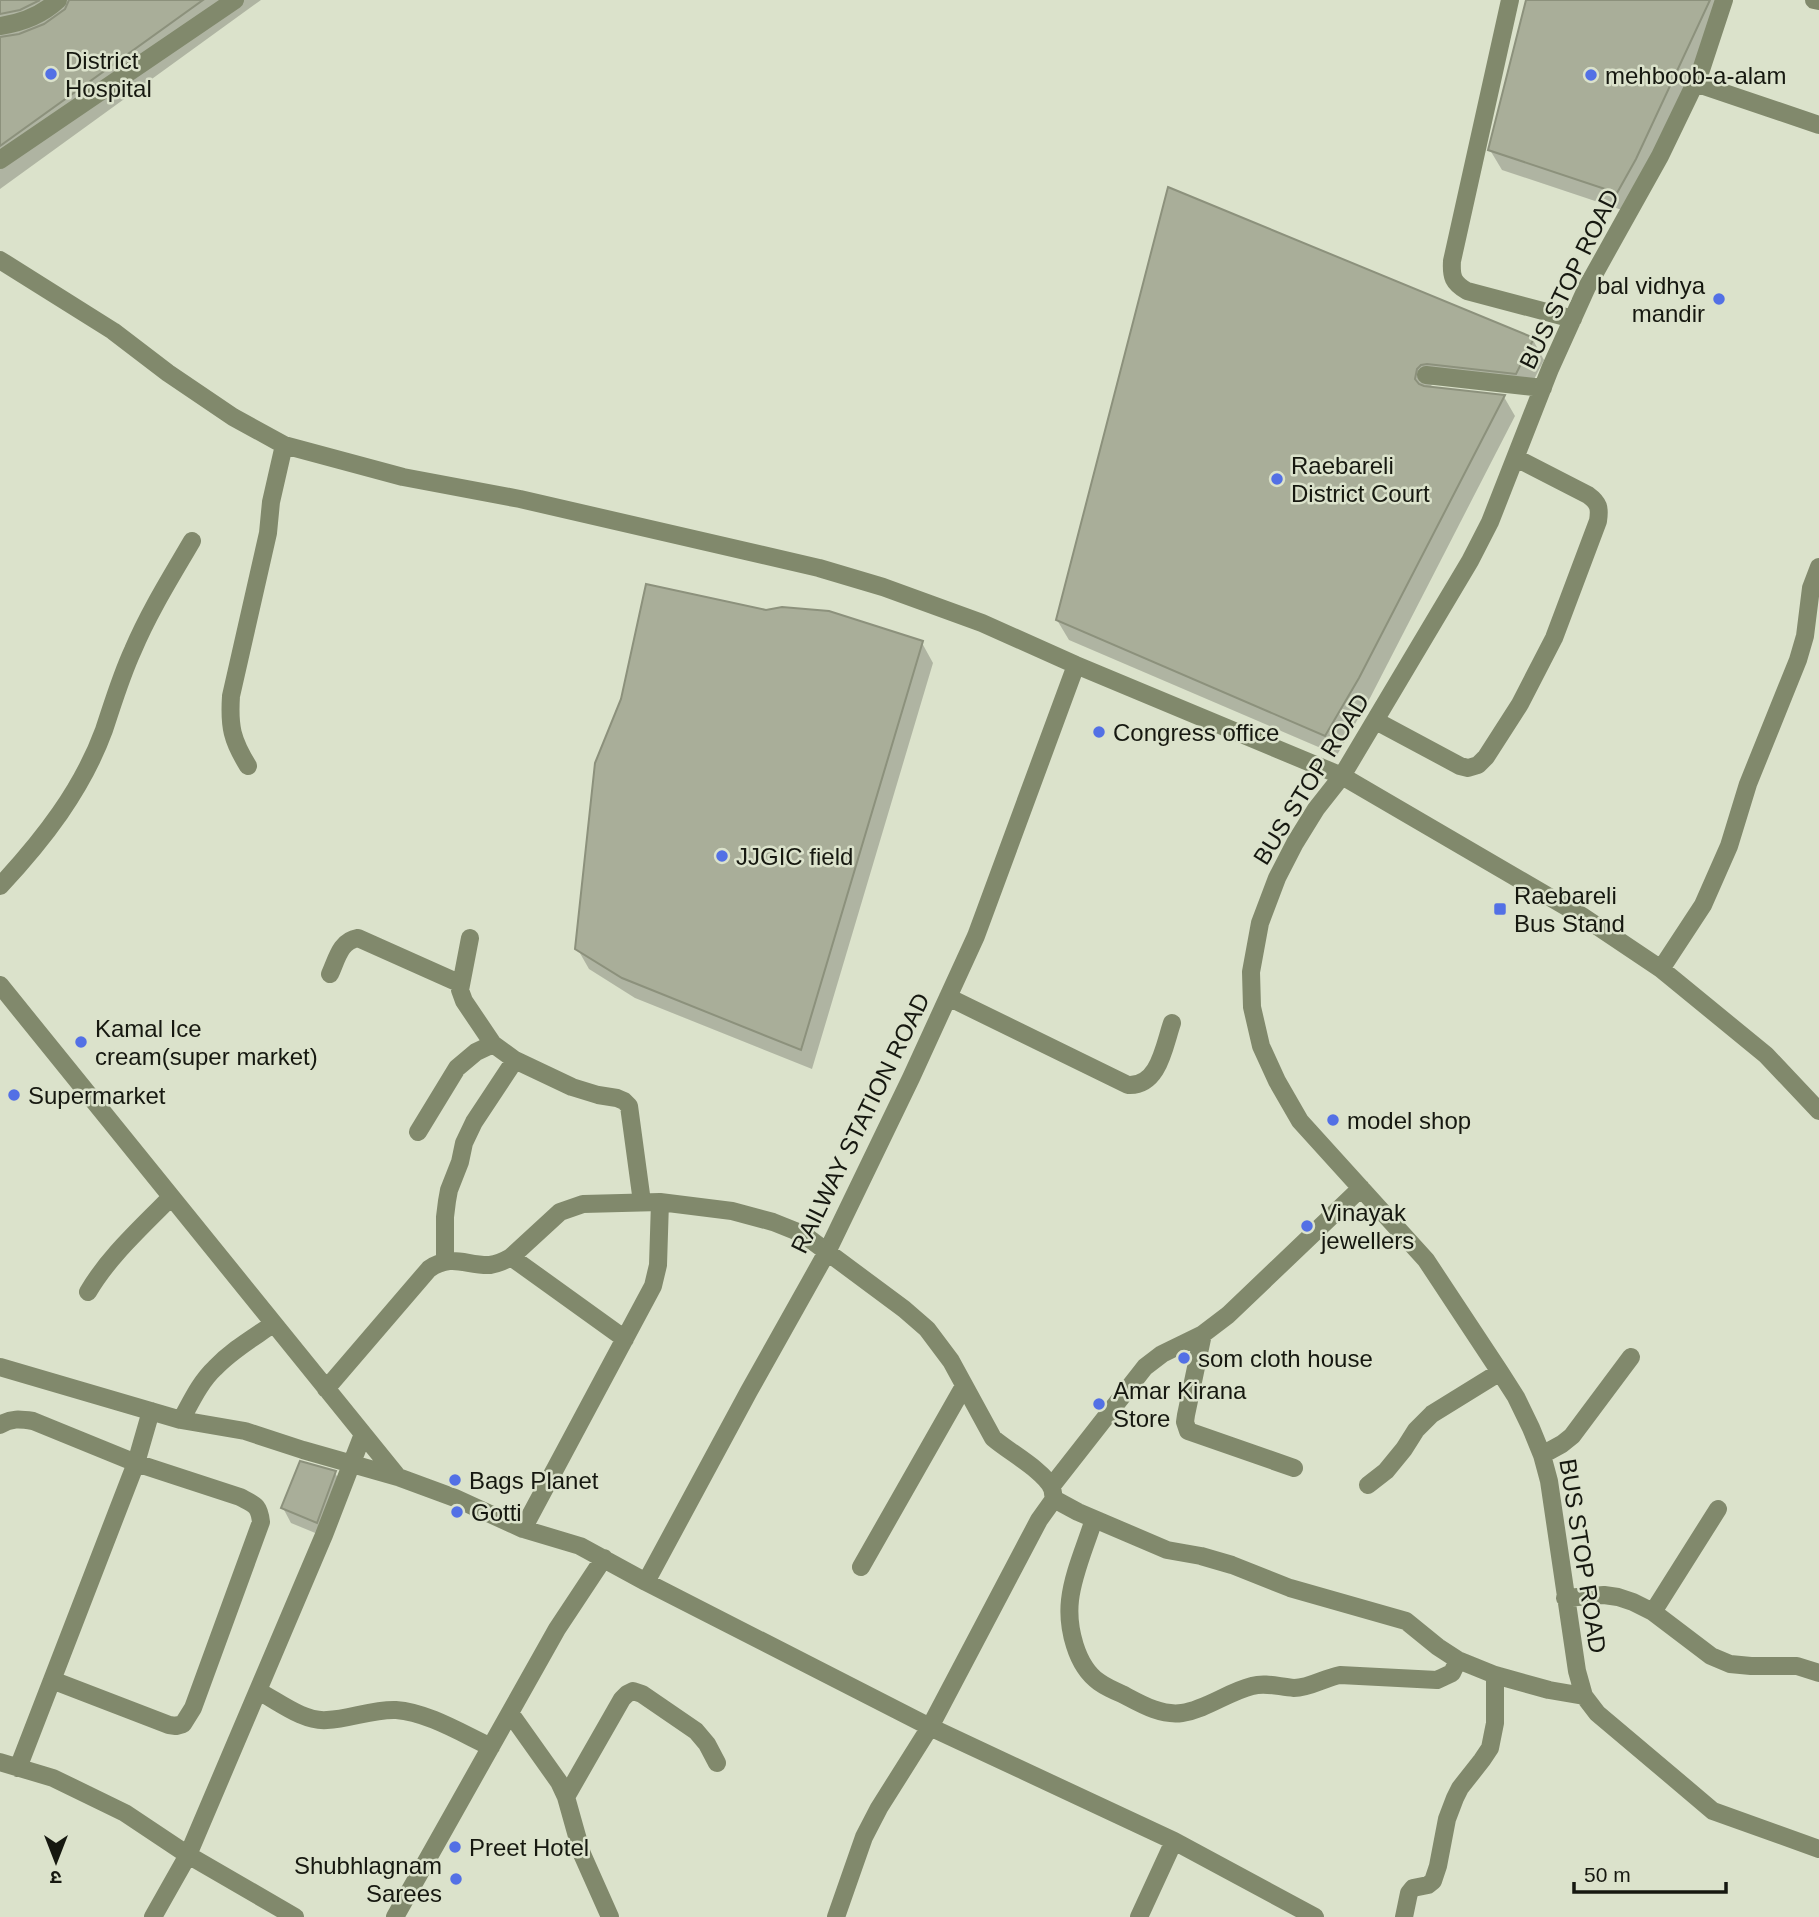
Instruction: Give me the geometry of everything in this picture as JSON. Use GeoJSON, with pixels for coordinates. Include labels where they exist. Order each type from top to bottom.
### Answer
{"type":"FeatureCollection","features":[{"type":"Feature","properties":{"kind":"street"},"geometry":{"type":"LineString","coordinates":[[0,26],[35,16],[58,0]]}},
{"type":"Feature","properties":{"kind":"street"},"geometry":{"type":"LineString","coordinates":[[0,160],[235,0]]}},
{"type":"Feature","properties":{"kind":"street"},"geometry":{"type":"LineString","coordinates":[[1510,0],[1452,261],[1452,274],[1458,286],[1467,291],[1573,319]]}},
{"type":"Feature","properties":{"kind":"street","name":"BUS STOP ROAD"},"geometry":{"type":"LineString","coordinates":[[1724,0],[1719,21],[1695,83],[1660,156],[1587,287],[1543,388],[1490,522],[1376,721],[1342,776],[1316,809],[1277,878],[1260,923],[1255,948],[1251,972],[1252,1007],[1261,1046],[1300,1121],[1426,1261],[1516,1397],[1542,1455],[1549,1481],[1565,1598],[1577,1671],[1584,1696],[1597,1713],[1713,1811],[1819,1849]]}},
{"type":"Feature","properties":{"kind":"street"},"geometry":{"type":"LineString","coordinates":[[1695,83],[1819,125]]}},
{"type":"Feature","properties":{"kind":"street"},"geometry":{"type":"LineString","coordinates":[[0,260],[113,331],[167,373],[233,416],[284,445],[403,477],[520,499],[819,568],[883,587],[982,623],[1342,776],[1582,916],[1661,969],[1766,1055],[1819,1111]]}},
{"type":"Feature","properties":{"kind":"street"},"geometry":{"type":"LineString","coordinates":[[1426,375],[1543,388]]}},
{"type":"Feature","properties":{"kind":"street"},"geometry":{"type":"LineString","coordinates":[[248,766],[235,746],[230,713],[231,696],[268,533],[271,502],[284,445]]}},
{"type":"Feature","properties":{"kind":"street"},"geometry":{"type":"LineString","coordinates":[[1376,721],[1460,766],[1479,765],[1520,704],[1544,659],[1598,521],[1600,509],[1597,502],[1588,495],[1516,458]]}},
{"type":"Feature","properties":{"kind":"street"},"geometry":{"type":"LineString","coordinates":[[0,886],[57,820],[81,779],[103,731],[134,648],[192,541]]}},
{"type":"Feature","properties":{"kind":"street"},"geometry":{"type":"LineString","coordinates":[[1661,969],[1703,905],[1729,846],[1748,784],[1798,660],[1805,636],[1811,588],[1819,568]]}},
{"type":"Feature","properties":{"kind":"street","name":"RAILWAY STATION ROAD"},"geometry":{"type":"LineString","coordinates":[[646,1582],[827,1252],[905,1090],[976,936],[1076,665]]}},
{"type":"Feature","properties":{"kind":"street"},"geometry":{"type":"LineString","coordinates":[[330,974],[342,945],[358,937],[461,984]]}},
{"type":"Feature","properties":{"kind":"street"},"geometry":{"type":"LineString","coordinates":[[470,938],[460,990],[464,1001],[493,1044],[515,1060],[572,1087],[617,1098],[629,1106],[651,1202],[658,1265],[653,1286],[523,1529]]}},
{"type":"Feature","properties":{"kind":"street"},"geometry":{"type":"LineString","coordinates":[[0,985],[398,1477]]}},
{"type":"Feature","properties":{"kind":"street"},"geometry":{"type":"LineString","coordinates":[[948,997],[1129,1085],[1138,1086],[1153,1074],[1172,1024]]}},
{"type":"Feature","properties":{"kind":"street"},"geometry":{"type":"LineString","coordinates":[[418,1132],[457,1069],[476,1052],[493,1044]]}},
{"type":"Feature","properties":{"kind":"street"},"geometry":{"type":"LineString","coordinates":[[445,1261],[444,1217],[449,1190],[464,1143],[474,1122],[515,1060]]}},
{"type":"Feature","properties":{"kind":"street"},"geometry":{"type":"LineString","coordinates":[[836,1917],[864,1837],[930,1727],[1053,1493],[1144,1367],[1162,1354],[1203,1334],[1244,1302],[1361,1188]]}},
{"type":"Feature","properties":{"kind":"street"},"geometry":{"type":"LineString","coordinates":[[88,1292],[98,1275],[118,1252],[171,1197]]}},
{"type":"Feature","properties":{"kind":"street"},"geometry":{"type":"LineString","coordinates":[[326,1389],[437,1263],[453,1260],[488,1265],[511,1258],[560,1212],[583,1204],[651,1202],[733,1212],[773,1222],[803,1234],[928,1329],[951,1361],[993,1438],[1034,1469],[1053,1493],[1094,1519],[1167,1550],[1222,1562],[1290,1588],[1406,1621],[1458,1660],[1495,1675],[1549,1690],[1584,1696]]}},
{"type":"Feature","properties":{"kind":"street"},"geometry":{"type":"LineString","coordinates":[[511,1258],[625,1339]]}},
{"type":"Feature","properties":{"kind":"street"},"geometry":{"type":"LineString","coordinates":[[181,1420],[213,1369],[231,1353],[274,1324]]}},
{"type":"Feature","properties":{"kind":"street"},"geometry":{"type":"LineString","coordinates":[[1203,1334],[1186,1415],[1188,1431],[1294,1468]]}},
{"type":"Feature","properties":{"kind":"street"},"geometry":{"type":"LineString","coordinates":[[1542,1455],[1572,1436],[1631,1357]]}},
{"type":"Feature","properties":{"kind":"street"},"geometry":{"type":"LineString","coordinates":[[0,1367],[181,1420],[245,1431],[303,1451],[398,1477],[455,1498],[523,1529],[580,1546],[930,1727],[1174,1841],[1315,1917]]}},
{"type":"Feature","properties":{"kind":"street"},"geometry":{"type":"LineString","coordinates":[[1368,1485],[1386,1471],[1404,1450],[1416,1430],[1433,1414],[1500,1372]]}},
{"type":"Feature","properties":{"kind":"street"},"geometry":{"type":"LineString","coordinates":[[861,1567],[964,1386]]}},
{"type":"Feature","properties":{"kind":"street"},"geometry":{"type":"LineString","coordinates":[[18,1768],[136,1463],[150,1411]]}},
{"type":"Feature","properties":{"kind":"street"},"geometry":{"type":"LineString","coordinates":[[0,1424],[17,1418],[33,1421],[136,1463],[240,1497],[254,1504],[260,1511],[261,1522],[193,1708],[183,1724],[169,1725],[52,1680]]}},
{"type":"Feature","properties":{"kind":"street"},"geometry":{"type":"LineString","coordinates":[[153,1917],[188,1855],[324,1535],[363,1434]]}},
{"type":"Feature","properties":{"kind":"street"},"geometry":{"type":"LineString","coordinates":[[1653,1612],[1718,1508]]}},
{"type":"Feature","properties":{"kind":"street"},"geometry":{"type":"LineString","coordinates":[[1094,1519],[1070,1602],[1074,1644],[1078,1656],[1098,1682],[1148,1707],[1181,1713],[1251,1686],[1263,1684],[1295,1688],[1339,1675],[1437,1680],[1452,1673],[1458,1660]]}},
{"type":"Feature","properties":{"kind":"street"},"geometry":{"type":"LineString","coordinates":[[395,1917],[558,1629],[604,1558]]}},
{"type":"Feature","properties":{"kind":"street"},"geometry":{"type":"LineString","coordinates":[[1565,1598],[1604,1595],[1618,1597],[1653,1612],[1711,1656],[1730,1664],[1797,1666],[1819,1673]]}},
{"type":"Feature","properties":{"kind":"street"},"geometry":{"type":"LineString","coordinates":[[1404,1917],[1409,1893],[1413,1888],[1428,1885],[1433,1881],[1447,1819],[1455,1798],[1460,1787],[1490,1748],[1495,1723],[1495,1675]]}},
{"type":"Feature","properties":{"kind":"street"},"geometry":{"type":"LineString","coordinates":[[258,1690],[313,1719],[325,1721],[385,1711],[410,1712],[491,1747]]}},
{"type":"Feature","properties":{"kind":"street"},"geometry":{"type":"LineString","coordinates":[[566,1797],[622,1699],[627,1693],[634,1691],[642,1693],[696,1731],[717,1763]]}},
{"type":"Feature","properties":{"kind":"street"},"geometry":{"type":"LineString","coordinates":[[510,1713],[566,1797],[582,1854],[610,1917]]}},
{"type":"Feature","properties":{"kind":"street"},"geometry":{"type":"LineString","coordinates":[[0,1762],[53,1779],[124,1813],[188,1855],[295,1917]]}},
{"type":"Feature","properties":{"kind":"street"},"geometry":{"type":"LineString","coordinates":[[1139,1917],[1174,1841]]}},
{"type":"Feature","properties":{"kind":"building"},"geometry":{"type":"Polygon","coordinates":[[[0,0],[40,0],[20,10],[0,14],[0,0]]]}},
{"type":"Feature","properties":{"kind":"building","name":"District Hospital"},"geometry":{"type":"Polygon","coordinates":[[[69,0],[203,0],[0,146],[0,37],[19,34],[44,24],[65,9],[69,0]]]}},
{"type":"Feature","properties":{"kind":"building","name":"mehboob-a-alam"},"geometry":{"type":"Polygon","coordinates":[[[1526,0],[1710,0],[1636,159],[1617,193],[1488,150],[1526,0]]]}},
{"type":"Feature","properties":{"kind":"building","name":"Raebareli District Court"},"geometry":{"type":"Polygon","coordinates":[[[1168,187],[1534,338],[1516,374],[1427,364],[1417,369],[1415,379],[1424,386],[1505,395],[1359,678],[1325,736],[1056,620],[1168,187]]]}},
{"type":"Feature","properties":{"kind":"building","name":"JJGIC field"},"geometry":{"type":"Polygon","coordinates":[[[646,584],[766,610],[782,607],[829,611],[923,641],[801,1050],[622,978],[575,949],[595,763],[621,699],[646,584]]]}},
{"type":"Feature","properties":{"kind":"building"},"geometry":{"type":"Polygon","coordinates":[[[300,1461],[336,1471],[317,1523],[281,1508],[300,1461]]]}},
{"type":"Feature","properties":{"kind":"place","name":"District Hospital"},"geometry":{"type":"Point","coordinates":[51,74]}},
{"type":"Feature","properties":{"kind":"place","name":"mehboob-a-alam"},"geometry":{"type":"Point","coordinates":[1591,75]}},
{"type":"Feature","properties":{"kind":"place","name":"bal vidhya mandir"},"geometry":{"type":"Point","coordinates":[1719,299]}},
{"type":"Feature","properties":{"kind":"place","name":"Raebareli District Court"},"geometry":{"type":"Point","coordinates":[1277,479]}},
{"type":"Feature","properties":{"kind":"place","name":"Congress office"},"geometry":{"type":"Point","coordinates":[1099,732]}},
{"type":"Feature","properties":{"kind":"place","name":"JJGIC field"},"geometry":{"type":"Point","coordinates":[722,856]}},
{"type":"Feature","properties":{"kind":"place","name":"Raebareli Bus Stand"},"geometry":{"type":"Point","coordinates":[1500,909]}},
{"type":"Feature","properties":{"kind":"place","name":"Kamal Ice cream(super market)"},"geometry":{"type":"Point","coordinates":[81,1042]}},
{"type":"Feature","properties":{"kind":"place","name":"Supermarket"},"geometry":{"type":"Point","coordinates":[14,1095]}},
{"type":"Feature","properties":{"kind":"place","name":"model shop"},"geometry":{"type":"Point","coordinates":[1333,1120]}},
{"type":"Feature","properties":{"kind":"place","name":"Vinayak jewellers"},"geometry":{"type":"Point","coordinates":[1307,1226]}},
{"type":"Feature","properties":{"kind":"place","name":"som cloth house"},"geometry":{"type":"Point","coordinates":[1184,1358]}},
{"type":"Feature","properties":{"kind":"place","name":"Amar Kirana Store"},"geometry":{"type":"Point","coordinates":[1099,1404]}},
{"type":"Feature","properties":{"kind":"place","name":"Bags Planet"},"geometry":{"type":"Point","coordinates":[455,1480]}},
{"type":"Feature","properties":{"kind":"place","name":"Gotti"},"geometry":{"type":"Point","coordinates":[457,1512]}},
{"type":"Feature","properties":{"kind":"place","name":"Preet Hotel"},"geometry":{"type":"Point","coordinates":[455,1847]}},
{"type":"Feature","properties":{"kind":"place","name":"Shubhlagnam Sarees"},"geometry":{"type":"Point","coordinates":[456,1879]}}]}
